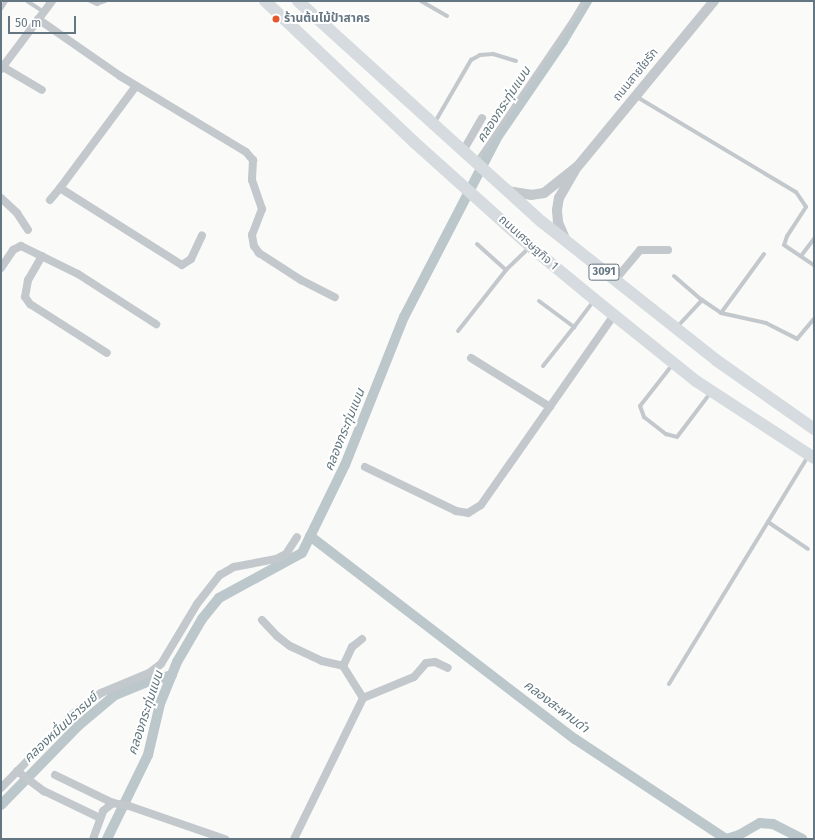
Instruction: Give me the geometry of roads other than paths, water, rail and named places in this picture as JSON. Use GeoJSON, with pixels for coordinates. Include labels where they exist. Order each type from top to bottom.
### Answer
{"type":"FeatureCollection","features":[{"type":"Feature","properties":{"kind":"main road","name":"ถนนเศรษฐกิจ 1"},"geometry":{"type":"LineString","coordinates":[[264,1],[414,142],[462,182],[531,247],[674,363],[712,391],[812,456]]}},
{"type":"Feature","properties":{"kind":"main road","name":"ถนนเศรษฐกิจ 1"},"geometry":{"type":"LineString","coordinates":[[298,1],[494,180],[566,241],[675,328],[789,414],[814,429]]}},
{"type":"Feature","properties":{"kind":"street"},"geometry":{"type":"LineString","coordinates":[[42,90],[2,68],[52,1]]}},
{"type":"Feature","properties":{"kind":"street","name":"ถนนสายใยรัก"},"geometry":{"type":"LineString","coordinates":[[566,241],[558,222],[557,210],[559,198],[578,166],[714,1]]}},
{"type":"Feature","properties":{"kind":"street"},"geometry":{"type":"LineString","coordinates":[[38,19],[136,86],[246,152],[253,160],[252,180],[262,209],[252,235],[254,246],[260,253],[300,280],[335,297]]}},
{"type":"Feature","properties":{"kind":"street"},"geometry":{"type":"LineString","coordinates":[[50,200],[136,86]]}},
{"type":"Feature","properties":{"kind":"street"},"geometry":{"type":"LineString","coordinates":[[463,151],[482,118]]}},
{"type":"Feature","properties":{"kind":"street","name":"ถนนสายใยรัก"},"geometry":{"type":"LineString","coordinates":[[507,191],[531,195],[544,193],[578,166]]}},
{"type":"Feature","properties":{"kind":"street"},"geometry":{"type":"LineString","coordinates":[[60,188],[182,265],[191,259],[202,235]]}},
{"type":"Feature","properties":{"kind":"street"},"geometry":{"type":"LineString","coordinates":[[1,198],[17,212],[28,230]]}},
{"type":"Feature","properties":{"kind":"street"},"geometry":{"type":"LineString","coordinates":[[1,268],[17,246],[42,256],[78,274],[156,324]]}},
{"type":"Feature","properties":{"kind":"street"},"geometry":{"type":"LineString","coordinates":[[615,280],[640,250],[668,250]]}},
{"type":"Feature","properties":{"kind":"street"},"geometry":{"type":"LineString","coordinates":[[42,256],[28,280],[25,297],[30,304],[107,353]]}},
{"type":"Feature","properties":{"kind":"street"},"geometry":{"type":"LineString","coordinates":[[365,467],[456,511],[468,513],[481,505],[614,315]]}},
{"type":"Feature","properties":{"kind":"street"},"geometry":{"type":"LineString","coordinates":[[471,358],[550,407]]}},
{"type":"Feature","properties":{"kind":"street"},"geometry":{"type":"LineString","coordinates":[[1,788],[20,773],[74,714],[101,693],[149,673],[162,664],[197,604],[220,576],[234,567],[286,554],[297,537]]}},
{"type":"Feature","properties":{"kind":"street"},"geometry":{"type":"LineString","coordinates":[[262,620],[277,636],[290,646],[322,661],[343,666],[363,698]]}},
{"type":"Feature","properties":{"kind":"street"},"geometry":{"type":"LineString","coordinates":[[343,666],[352,647],[362,639]]}},
{"type":"Feature","properties":{"kind":"street"},"geometry":{"type":"LineString","coordinates":[[294,839],[363,698],[414,677],[426,663],[435,662],[448,668]]}},
{"type":"Feature","properties":{"kind":"street"},"geometry":{"type":"LineString","coordinates":[[20,773],[56,798],[100,818]]}},
{"type":"Feature","properties":{"kind":"street"},"geometry":{"type":"LineString","coordinates":[[55,775],[115,803],[129,806],[225,839]]}},
{"type":"Feature","properties":{"kind":"street"},"geometry":{"type":"LineString","coordinates":[[93,839],[103,811],[115,803]]}},
{"type":"Feature","properties":{"kind":"lane"},"geometry":{"type":"LineString","coordinates":[[1,9],[6,1]]}},
{"type":"Feature","properties":{"kind":"lane"},"geometry":{"type":"LineString","coordinates":[[27,1],[44,12]]}},
{"type":"Feature","properties":{"kind":"lane"},"geometry":{"type":"LineString","coordinates":[[90,1],[97,4],[105,1]]}},
{"type":"Feature","properties":{"kind":"lane"},"geometry":{"type":"LineString","coordinates":[[421,1],[447,16]]}},
{"type":"Feature","properties":{"kind":"lane"},"geometry":{"type":"LineString","coordinates":[[476,163],[585,1]]}},
{"type":"Feature","properties":{"kind":"lane"},"geometry":{"type":"LineString","coordinates":[[434,124],[472,60],[480,55],[493,54],[516,61]]}},
{"type":"Feature","properties":{"kind":"lane"},"geometry":{"type":"LineString","coordinates":[[636,96],[796,192],[806,207],[787,236],[784,246],[814,265]]}},
{"type":"Feature","properties":{"kind":"lane"},"geometry":{"type":"LineString","coordinates":[[801,256],[814,239]]}},
{"type":"Feature","properties":{"kind":"lane"},"geometry":{"type":"LineString","coordinates":[[477,244],[506,270]]}},
{"type":"Feature","properties":{"kind":"lane"},"geometry":{"type":"LineString","coordinates":[[458,331],[506,270],[531,247]]}},
{"type":"Feature","properties":{"kind":"lane"},"geometry":{"type":"LineString","coordinates":[[721,313],[764,254]]}},
{"type":"Feature","properties":{"kind":"lane"},"geometry":{"type":"LineString","coordinates":[[674,276],[702,300],[721,313],[766,323],[797,339],[814,318]]}},
{"type":"Feature","properties":{"kind":"lane"},"geometry":{"type":"LineString","coordinates":[[543,366],[594,299]]}},
{"type":"Feature","properties":{"kind":"lane"},"geometry":{"type":"LineString","coordinates":[[675,328],[702,300]]}},
{"type":"Feature","properties":{"kind":"lane"},"geometry":{"type":"LineString","coordinates":[[539,301],[574,327]]}},
{"type":"Feature","properties":{"kind":"lane"},"geometry":{"type":"LineString","coordinates":[[674,363],[640,406],[644,417],[666,434],[677,437],[712,391]]}},
{"type":"Feature","properties":{"kind":"lane"},"geometry":{"type":"LineString","coordinates":[[669,684],[768,522],[812,456]]}},
{"type":"Feature","properties":{"kind":"lane"},"geometry":{"type":"LineString","coordinates":[[768,522],[808,549]]}},
{"type":"Feature","properties":{"kind":"waterway","name":"คลองกระทุ่มแบน"},"geometry":{"type":"LineString","coordinates":[[107,839],[148,755],[160,704],[177,662],[202,619],[219,598],[302,553],[345,465],[404,317],[498,136],[563,41],[587,1]]}},
{"type":"Feature","properties":{"kind":"waterway","name":"คลองสะพานดำ"},"geometry":{"type":"LineString","coordinates":[[310,536],[575,739],[726,839],[739,835],[760,823],[773,824],[802,839]]}},
{"type":"Feature","properties":{"kind":"waterway","name":"คลองหมื่นปรารมย์"},"geometry":{"type":"LineString","coordinates":[[1,805],[78,726],[115,695],[144,683],[172,675]]}},
{"type":"Feature","properties":{"kind":"place","name":"ร้านต้นไม้ป้าสาคร"},"geometry":{"type":"Point","coordinates":[276,19]}}]}
